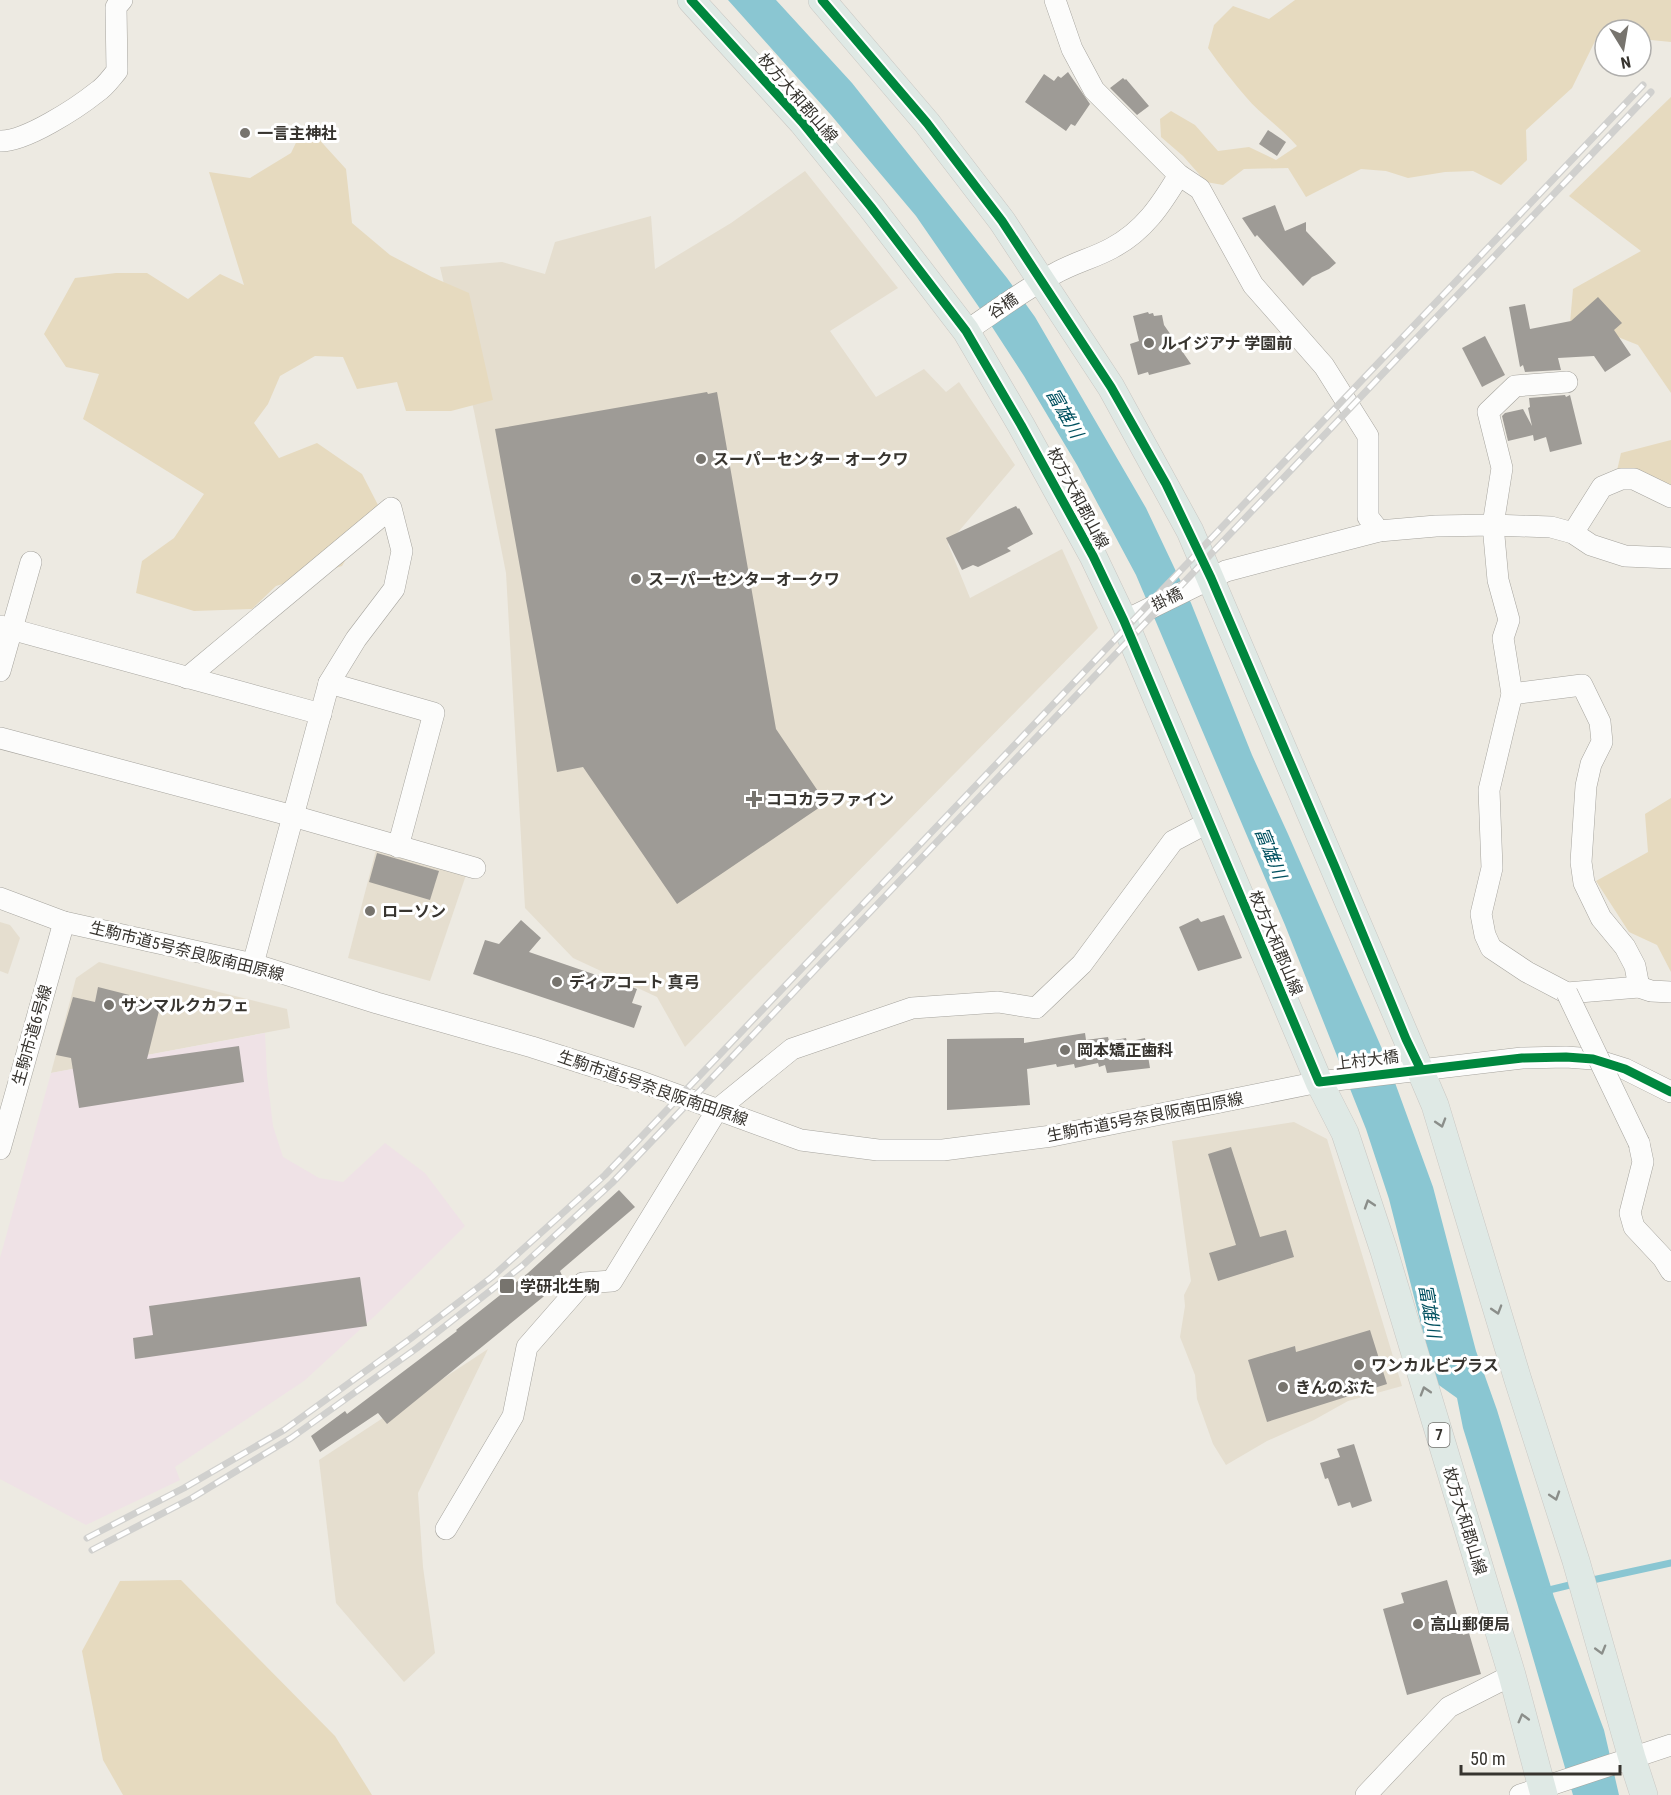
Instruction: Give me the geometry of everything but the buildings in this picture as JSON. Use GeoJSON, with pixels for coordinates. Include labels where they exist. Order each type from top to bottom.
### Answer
{"type":"FeatureCollection","features":[{"type":"Feature","properties":{"kind":"main road","name":"枚方大和郡山線"},"geometry":{"type":"LineString","coordinates":[[691,0],[802,122],[871,207],[966,331],[1022,425],[1093,556],[1124,621],[1319,1082],[1345,1133],[1384,1251],[1512,1676],[1536,1793]]}},
{"type":"Feature","properties":{"kind":"main road"},"geometry":{"type":"LineString","coordinates":[[822,0],[927,123],[1002,221],[1110,387],[1166,484],[1211,578],[1435,1105],[1518,1380],[1576,1561],[1644,1795]]}},
{"type":"Feature","properties":{"kind":"street"},"geometry":{"type":"LineString","coordinates":[[0,141],[7,141],[42,128],[99,92],[117,71],[116,7],[122,0]]}},
{"type":"Feature","properties":{"kind":"street"},"geometry":{"type":"LineString","coordinates":[[1055,0],[1072,50],[1094,90],[1179,175],[1200,189],[1253,285],[1324,366],[1368,436],[1368,517],[1379,531]]}},
{"type":"Feature","properties":{"kind":"street","name":"谷橋"},"geometry":{"type":"LineString","coordinates":[[966,331],[1041,281],[1083,259],[1112,248],[1146,224],[1159,209],[1179,175]]}},
{"type":"Feature","properties":{"kind":"street"},"geometry":{"type":"LineString","coordinates":[[1567,382],[1515,386],[1488,412],[1502,468],[1493,525],[1498,580],[1509,620],[1503,638],[1512,694],[1489,790],[1492,868],[1481,914],[1485,935],[1491,948],[1527,972],[1567,993],[1639,987],[1652,991],[1671,992]]}},
{"type":"Feature","properties":{"kind":"street"},"geometry":{"type":"LineString","coordinates":[[1671,497],[1634,479],[1621,478],[1602,487],[1573,532],[1591,545],[1625,556],[1671,558]]}},
{"type":"Feature","properties":{"kind":"street"},"geometry":{"type":"LineString","coordinates":[[187,678],[391,508],[402,551],[394,589],[356,639],[329,683],[253,964]]}},
{"type":"Feature","properties":{"kind":"street","name":"掛橋"},"geometry":{"type":"LineString","coordinates":[[1124,621],[1211,578],[1272,558],[1379,531],[1436,526],[1493,525],[1551,527],[1573,532]]}},
{"type":"Feature","properties":{"kind":"street"},"geometry":{"type":"LineString","coordinates":[[0,671],[6,628],[31,562]]}},
{"type":"Feature","properties":{"kind":"street"},"geometry":{"type":"LineString","coordinates":[[6,628],[321,714]]}},
{"type":"Feature","properties":{"kind":"street"},"geometry":{"type":"LineString","coordinates":[[329,683],[434,712],[398,847]]}},
{"type":"Feature","properties":{"kind":"street"},"geometry":{"type":"LineString","coordinates":[[1512,694],[1582,685],[1600,722],[1602,742],[1591,764],[1586,786],[1582,872],[1584,883],[1601,918],[1624,947],[1635,966],[1639,987]]}},
{"type":"Feature","properties":{"kind":"street"},"geometry":{"type":"LineString","coordinates":[[0,738],[293,816],[475,868]]}},
{"type":"Feature","properties":{"kind":"street"},"geometry":{"type":"LineString","coordinates":[[446,1529],[513,1416],[527,1347],[583,1283],[612,1281],[717,1110],[792,1049],[912,1008],[998,1002],[1036,1008],[1082,964],[1173,841],[1209,822]]}},
{"type":"Feature","properties":{"kind":"street","name":"生駒市道5号奈良阪南田原線"},"geometry":{"type":"LineString","coordinates":[[0,898],[64,922],[253,964],[377,1003],[532,1047],[639,1081],[801,1140],[878,1150],[943,1150],[1052,1136],[1319,1082]]}},
{"type":"Feature","properties":{"kind":"street","name":"生駒市道6号線"},"geometry":{"type":"LineString","coordinates":[[0,1149],[5,1115],[64,922]]}},
{"type":"Feature","properties":{"kind":"street"},"geometry":{"type":"LineString","coordinates":[[1567,993],[1639,1143],[1643,1162],[1630,1213],[1634,1227],[1663,1258],[1671,1271]]}},
{"type":"Feature","properties":{"kind":"street"},"geometry":{"type":"LineString","coordinates":[[1420,1068],[1522,1058],[1593,1059],[1625,1069],[1671,1092]]}},
{"type":"Feature","properties":{"kind":"street","name":"上村大橋"},"geometry":{"type":"LineString","coordinates":[[1319,1082],[1420,1068]]}},
{"type":"Feature","properties":{"kind":"street"},"geometry":{"type":"LineString","coordinates":[[1366,1795],[1449,1707],[1512,1676]]}},
{"type":"Feature","properties":{"kind":"street"},"geometry":{"type":"LineString","coordinates":[[1536,1793],[1671,1745]]}},
{"type":"Feature","properties":{"kind":"shaded area"},"geometry":{"type":"Polygon","coordinates":[[[1295,0],[1671,0],[1671,42],[1653,40],[1653,18],[1593,18],[1593,45],[1572,88],[1526,130],[1527,160],[1501,185],[1473,171],[1445,172],[1408,178],[1386,171],[1361,169],[1306,197],[1288,168],[1244,169],[1223,185],[1206,182],[1183,156],[1161,137],[1160,119],[1171,111],[1195,125],[1218,151],[1249,147],[1276,160],[1297,146],[1252,104],[1208,48],[1214,25],[1233,6],[1269,19],[1295,0]]]}},
{"type":"Feature","properties":{"kind":"shaded area"},"geometry":{"type":"Polygon","coordinates":[[[1671,97],[1671,393],[1638,345],[1608,333],[1570,323],[1573,289],[1641,251],[1569,196],[1671,97]]]}},
{"type":"Feature","properties":{"kind":"shaded area"},"geometry":{"type":"Polygon","coordinates":[[[305,124],[346,169],[352,223],[390,255],[469,293],[493,400],[451,411],[406,411],[397,382],[357,389],[343,357],[315,356],[280,376],[268,404],[254,423],[279,458],[317,443],[362,474],[378,505],[342,566],[276,586],[252,609],[194,611],[136,593],[142,561],[174,538],[204,494],[83,419],[99,374],[66,367],[44,334],[75,278],[116,273],[147,273],[188,299],[220,274],[244,285],[209,172],[250,178],[291,153],[305,124]]]}},
{"type":"Feature","properties":{"kind":"shaded area"},"geometry":{"type":"Polygon","coordinates":[[[805,171],[898,288],[830,331],[876,397],[924,369],[946,392],[959,382],[1015,465],[948,544],[970,598],[1062,549],[1098,628],[685,1047],[657,997],[573,958],[525,908],[506,573],[474,411],[440,267],[502,262],[545,274],[555,242],[651,216],[655,269],[731,223],[805,171]]]}},
{"type":"Feature","properties":{"kind":"shaded area"},"geometry":{"type":"Polygon","coordinates":[[[1671,440],[1671,488],[1614,484],[1621,453],[1671,440]]]}},
{"type":"Feature","properties":{"kind":"shaded area"},"geometry":{"type":"Polygon","coordinates":[[[1671,798],[1671,972],[1657,945],[1629,932],[1596,881],[1648,852],[1645,814],[1671,798]]]}},
{"type":"Feature","properties":{"kind":"shaded area"},"geometry":{"type":"Polygon","coordinates":[[[376,850],[466,875],[430,981],[348,958],[376,850]]]}},
{"type":"Feature","properties":{"kind":"shaded area"},"geometry":{"type":"Polygon","coordinates":[[[0,922],[10,925],[20,938],[8,974],[0,971],[0,922]]]}},
{"type":"Feature","properties":{"kind":"shaded area"},"geometry":{"type":"Polygon","coordinates":[[[99,962],[287,1009],[290,1028],[51,1073],[76,978],[99,962]]]}},
{"type":"Feature","properties":{"kind":"shaded area"},"geometry":{"type":"Polygon","coordinates":[[[265,1033],[273,1126],[283,1157],[319,1178],[343,1182],[385,1143],[425,1173],[465,1226],[378,1313],[304,1381],[175,1467],[180,1480],[86,1525],[0,1479],[0,1258],[51,1073],[265,1033]]]}},
{"type":"Feature","properties":{"kind":"shaded area"},"geometry":{"type":"Polygon","coordinates":[[[1294,1122],[1327,1139],[1402,1386],[1348,1401],[1314,1420],[1267,1441],[1226,1465],[1213,1444],[1197,1399],[1195,1375],[1180,1337],[1185,1306],[1184,1295],[1191,1281],[1172,1141],[1294,1122]]]}},
{"type":"Feature","properties":{"kind":"shaded area"},"geometry":{"type":"Polygon","coordinates":[[[488,1349],[418,1493],[423,1567],[435,1653],[404,1682],[336,1603],[319,1460],[488,1349]]]}},
{"type":"Feature","properties":{"kind":"shaded area"},"geometry":{"type":"Polygon","coordinates":[[[181,1580],[335,1736],[372,1795],[123,1795],[103,1760],[82,1651],[120,1581],[181,1580]]]}},
{"type":"Feature","properties":{"kind":"water","name":"富雄川"},"geometry":{"type":"Polygon","coordinates":[[[728,0],[776,0],[852,83],[1007,278],[1035,317],[1146,508],[1191,603],[1252,755],[1386,1058],[1433,1187],[1476,1351],[1497,1410],[1554,1597],[1604,1730],[1619,1795],[1573,1795],[1463,1428],[1457,1398],[1436,1383],[1389,1199],[1366,1129],[1285,925],[1136,575],[1077,465],[1024,376],[916,216],[831,115],[728,0]]]}},
{"type":"Feature","properties":{"kind":"waterway"},"geometry":{"type":"LineString","coordinates":[[1588,1581],[1671,1563]]}},
{"type":"Feature","properties":{"kind":"waterway"},"geometry":{"type":"LineString","coordinates":[[1545,1591],[1578,1583]]}},
{"type":"Feature","properties":{"kind":"railway"},"geometry":{"type":"LineString","coordinates":[[87,1538],[184,1488],[284,1430],[492,1277],[605,1175],[1643,85]]}},
{"type":"Feature","properties":{"kind":"railway"},"geometry":{"type":"LineString","coordinates":[[92,1550],[192,1498],[291,1438],[417,1348],[522,1266],[612,1183],[1651,92]]}},
{"type":"Feature","properties":{"kind":"cycle path"},"geometry":{"type":"LineString","coordinates":[[691,0],[802,122],[871,207],[966,331],[1021,425],[1093,556],[1124,621],[1319,1082],[1522,1058],[1566,1057],[1593,1059],[1625,1069],[1671,1092]]}},
{"type":"Feature","properties":{"kind":"cycle path"},"geometry":{"type":"LineString","coordinates":[[822,0],[927,123],[1002,221],[1111,387],[1166,484],[1211,578],[1420,1068]]}},
{"type":"Feature","properties":{"kind":"place","name":"一言主神社"},"geometry":{"type":"Point","coordinates":[245,133]}},
{"type":"Feature","properties":{"kind":"place","name":"ルイジアナ 学園前"},"geometry":{"type":"Point","coordinates":[1149,343]}},
{"type":"Feature","properties":{"kind":"place","name":"スーパーセンター オークワ"},"geometry":{"type":"Point","coordinates":[701,459]}},
{"type":"Feature","properties":{"kind":"place","name":"スーパーセンターオークワ"},"geometry":{"type":"Point","coordinates":[636,579]}},
{"type":"Feature","properties":{"kind":"place","name":"ココカラファイン"},"geometry":{"type":"Point","coordinates":[754,799]}},
{"type":"Feature","properties":{"kind":"place","name":"ローソン"},"geometry":{"type":"Point","coordinates":[370,911]}},
{"type":"Feature","properties":{"kind":"place","name":"ディアコート 真弓"},"geometry":{"type":"Point","coordinates":[557,982]}},
{"type":"Feature","properties":{"kind":"place","name":"サンマルクカフェ"},"geometry":{"type":"Point","coordinates":[109,1005]}},
{"type":"Feature","properties":{"kind":"place","name":"岡本矯正歯科"},"geometry":{"type":"Point","coordinates":[1065,1050]}},
{"type":"Feature","properties":{"kind":"place","name":"学研北生駒"},"geometry":{"type":"Point","coordinates":[507,1286]}},
{"type":"Feature","properties":{"kind":"place","name":"ワンカルビプラス"},"geometry":{"type":"Point","coordinates":[1359,1365]}},
{"type":"Feature","properties":{"kind":"place","name":"きんのぶた"},"geometry":{"type":"Point","coordinates":[1283,1387]}},
{"type":"Feature","properties":{"kind":"place","name":"高山郵便局"},"geometry":{"type":"Point","coordinates":[1418,1624]}}]}
